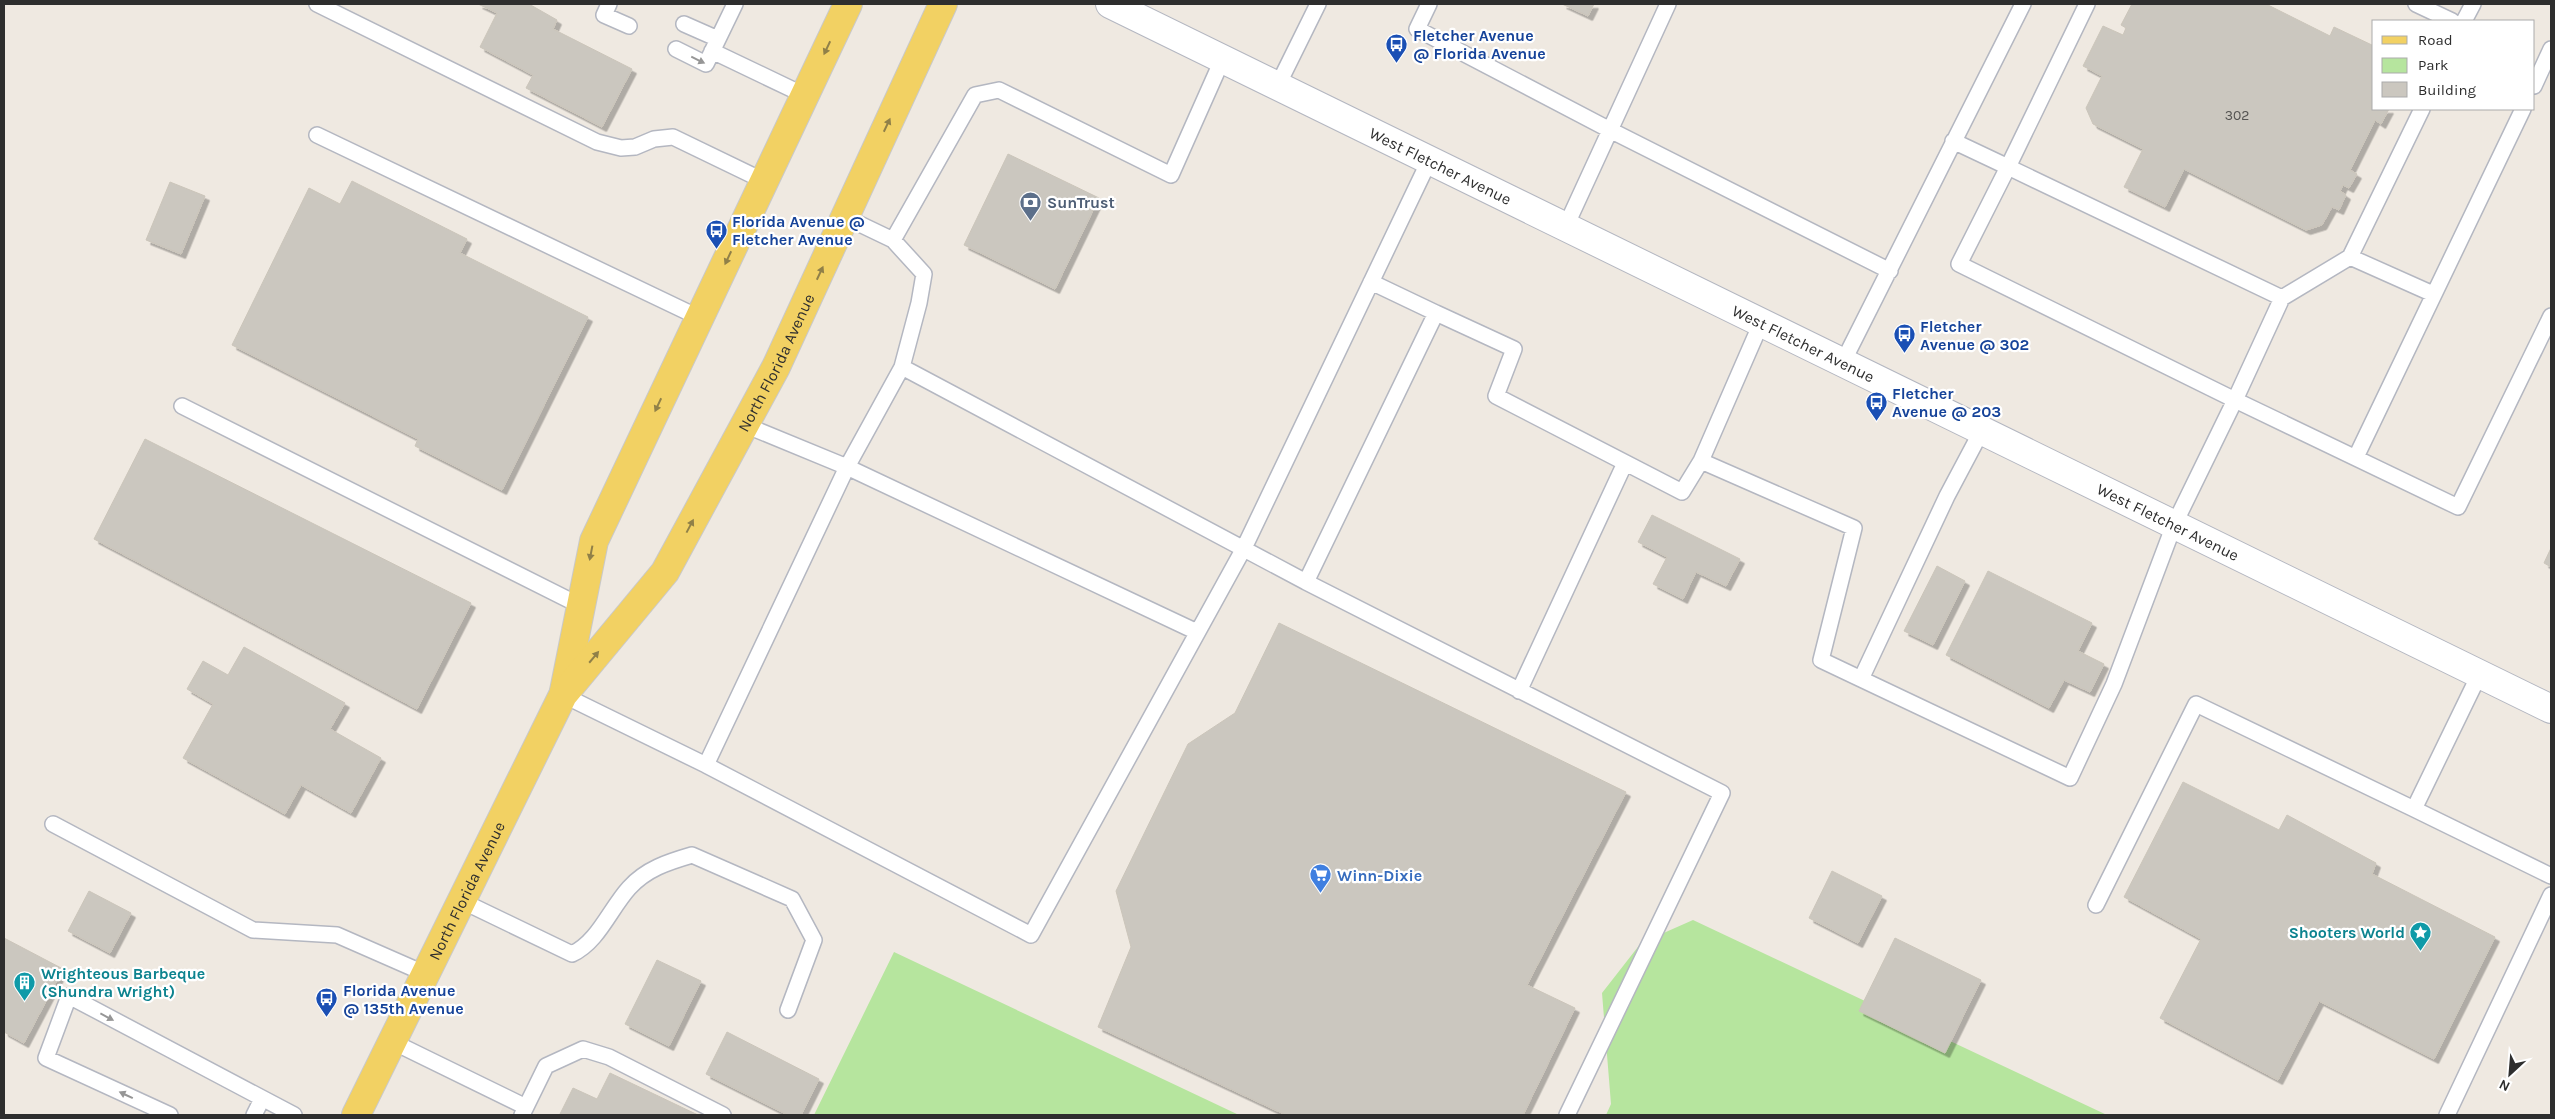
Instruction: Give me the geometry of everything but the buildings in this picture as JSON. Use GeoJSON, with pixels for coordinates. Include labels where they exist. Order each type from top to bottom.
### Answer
{"type":"FeatureCollection","features":[{"type":"Feature","properties":{"kind":"main road","name":"North Florida Avenue"},"geometry":{"type":"LineString","coordinates":[[563,694],[594,541],[848,4]]}},
{"type":"Feature","properties":{"kind":"main road","name":"North Florida Avenue"},"geometry":{"type":"LineString","coordinates":[[356,1115],[563,694],[665,572],[776,367],[943,4]]}},
{"type":"Feature","properties":{"kind":"main road","name":"West Fletcher Avenue"},"geometry":{"type":"LineString","coordinates":[[1110,4],[1762,321],[2551,709]]}},
{"type":"Feature","properties":{"kind":"lane"},"geometry":{"type":"LineString","coordinates":[[317,4],[596,142],[621,148],[673,136],[764,181]]}},
{"type":"Feature","properties":{"kind":"lane"},"geometry":{"type":"LineString","coordinates":[[676,49],[706,64],[735,4]]}},
{"type":"Feature","properties":{"kind":"lane"},"geometry":{"type":"LineString","coordinates":[[1278,85],[1318,4]]}},
{"type":"Feature","properties":{"kind":"lane"},"geometry":{"type":"LineString","coordinates":[[1429,4],[1417,29],[1610,130],[1890,270]]}},
{"type":"Feature","properties":{"kind":"lane"},"geometry":{"type":"LineString","coordinates":[[1566,226],[1668,4]]}},
{"type":"Feature","properties":{"kind":"lane"},"geometry":{"type":"LineString","coordinates":[[1843,362],[2023,4]]}},
{"type":"Feature","properties":{"kind":"lane"},"geometry":{"type":"LineString","coordinates":[[2087,4],[1959,264],[2458,507],[2551,316]]}},
{"type":"Feature","properties":{"kind":"lane"},"geometry":{"type":"LineString","coordinates":[[2416,4],[2450,20]]}},
{"type":"Feature","properties":{"kind":"lane"},"geometry":{"type":"LineString","coordinates":[[2465,20],[2473,4]]}},
{"type":"Feature","properties":{"kind":"lane"},"geometry":{"type":"LineString","coordinates":[[606,9],[629,26]]}},
{"type":"Feature","properties":{"kind":"lane"},"geometry":{"type":"LineString","coordinates":[[684,24],[715,45],[804,96]]}},
{"type":"Feature","properties":{"kind":"lane"},"geometry":{"type":"LineString","coordinates":[[2535,84],[2551,49]]}},
{"type":"Feature","properties":{"kind":"lane"},"geometry":{"type":"LineString","coordinates":[[893,240],[975,95],[999,90],[1171,175],[1223,58]]}},
{"type":"Feature","properties":{"kind":"lane"},"geometry":{"type":"LineString","coordinates":[[1701,462],[1854,528],[1821,660],[2070,778],[2114,684],[2174,525],[2282,298],[2350,257],[2422,110]]}},
{"type":"Feature","properties":{"kind":"lane"},"geometry":{"type":"LineString","coordinates":[[2356,457],[2522,110]]}},
{"type":"Feature","properties":{"kind":"lane"},"geometry":{"type":"LineString","coordinates":[[317,135],[700,318]]}},
{"type":"Feature","properties":{"kind":"lane"},"geometry":{"type":"LineString","coordinates":[[1954,141],[2282,298]]}},
{"type":"Feature","properties":{"kind":"lane"},"geometry":{"type":"LineString","coordinates":[[563,694],[706,765],[1031,935],[1244,548],[1430,159]]}},
{"type":"Feature","properties":{"kind":"lane"},"geometry":{"type":"LineString","coordinates":[[706,765],[848,468],[902,367],[919,304],[924,274],[893,240],[845,216]]}},
{"type":"Feature","properties":{"kind":"lane"},"geometry":{"type":"LineString","coordinates":[[2350,257],[2433,294]]}},
{"type":"Feature","properties":{"kind":"lane"},"geometry":{"type":"LineString","coordinates":[[1370,282],[1514,349],[1496,396],[1682,492],[1701,462],[1762,321]]}},
{"type":"Feature","properties":{"kind":"lane"},"geometry":{"type":"LineString","coordinates":[[1306,582],[1436,313]]}},
{"type":"Feature","properties":{"kind":"lane"},"geometry":{"type":"LineString","coordinates":[[902,367],[1306,582],[1722,793],[1567,1115]]}},
{"type":"Feature","properties":{"kind":"lane"},"geometry":{"type":"LineString","coordinates":[[182,406],[581,606]]}},
{"type":"Feature","properties":{"kind":"lane"},"geometry":{"type":"LineString","coordinates":[[745,424],[848,468],[1198,632]]}},
{"type":"Feature","properties":{"kind":"lane"},"geometry":{"type":"LineString","coordinates":[[1860,679],[1947,496],[1982,430]]}},
{"type":"Feature","properties":{"kind":"lane"},"geometry":{"type":"LineString","coordinates":[[1519,691],[1626,463]]}},
{"type":"Feature","properties":{"kind":"lane"},"geometry":{"type":"LineString","coordinates":[[2414,809],[2480,673]]}},
{"type":"Feature","properties":{"kind":"lane"},"geometry":{"type":"LineString","coordinates":[[2096,905],[2196,704],[2551,876]]}},
{"type":"Feature","properties":{"kind":"lane"},"geometry":{"type":"LineString","coordinates":[[53,824],[253,930],[337,935],[426,974]]}},
{"type":"Feature","properties":{"kind":"lane"},"geometry":{"type":"LineString","coordinates":[[462,901],[572,954],[583,948],[630,887],[658,865],[692,855],[792,899],[814,940],[788,1010]]}},
{"type":"Feature","properties":{"kind":"lane"},"geometry":{"type":"LineString","coordinates":[[2447,1115],[2551,895]]}},
{"type":"Feature","properties":{"kind":"lane"},"geometry":{"type":"LineString","coordinates":[[170,1115],[46,1058],[69,996],[294,1115]]}},
{"type":"Feature","properties":{"kind":"lane"},"geometry":{"type":"LineString","coordinates":[[393,1042],[524,1111],[546,1066],[583,1049],[609,1057],[723,1115]]}},
{"type":"Feature","properties":{"kind":"lane"},"geometry":{"type":"LineString","coordinates":[[254,1115],[262,1099]]}},
{"type":"Feature","properties":{"kind":"green space"},"geometry":{"type":"Polygon","coordinates":[[[1693,920],[2107,1115],[1606,1115],[1611,1104],[1602,993],[1641,943],[1693,920]]]}},
{"type":"Feature","properties":{"kind":"green space"},"geometry":{"type":"Polygon","coordinates":[[[894,952],[1239,1115],[814,1115],[894,952]]]}},
{"type":"Feature","properties":{"kind":"place","name":"Fletcher Avenue @ Florida Avenue"},"geometry":{"type":"Point","coordinates":[1397,63]}},
{"type":"Feature","properties":{"kind":"place","name":"SunTrust"},"geometry":{"type":"Point","coordinates":[1031,221]}},
{"type":"Feature","properties":{"kind":"place","name":"Florida Avenue @ Fletcher Avenue"},"geometry":{"type":"Point","coordinates":[716,249]}},
{"type":"Feature","properties":{"kind":"place","name":"Fletcher Avenue @ 302"},"geometry":{"type":"Point","coordinates":[1904,354]}},
{"type":"Feature","properties":{"kind":"place","name":"Fletcher Avenue @ 203"},"geometry":{"type":"Point","coordinates":[1876,421]}},
{"type":"Feature","properties":{"kind":"place","name":"Winn-Dixie"},"geometry":{"type":"Point","coordinates":[1321,894]}},
{"type":"Feature","properties":{"kind":"place","name":"Shooters World"},"geometry":{"type":"Point","coordinates":[2421,951]}},
{"type":"Feature","properties":{"kind":"place","name":"Wrighteous Barbeque (Shundra Wright)"},"geometry":{"type":"Point","coordinates":[25,1001]}},
{"type":"Feature","properties":{"kind":"place","name":"Florida Avenue @ 135th Avenue"},"geometry":{"type":"Point","coordinates":[327,1018]}}]}
